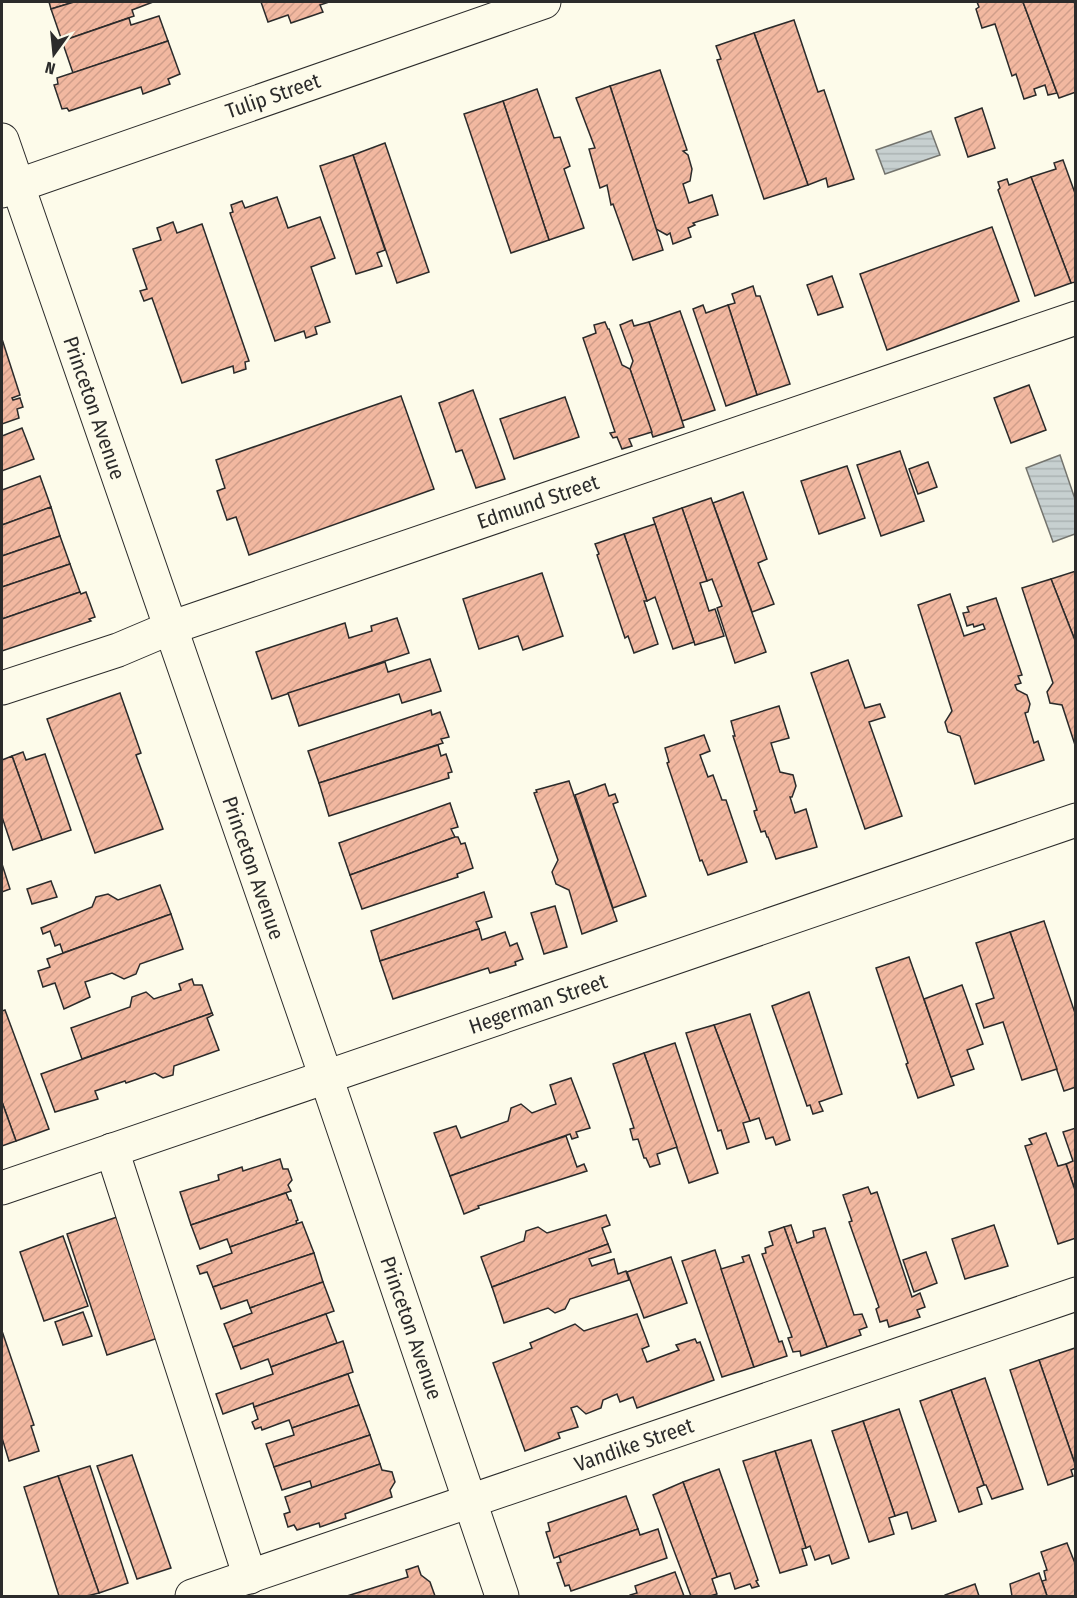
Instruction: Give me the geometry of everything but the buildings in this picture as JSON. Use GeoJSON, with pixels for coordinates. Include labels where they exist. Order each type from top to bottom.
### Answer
{"type":"FeatureCollection","features":[{"type":"Feature","properties":{"kind":"street","name":"Tulip Street"},"geometry":{"type":"LineString","coordinates":[[9,188],[544,2]]}},
{"type":"Feature","properties":{"kind":"street","name":"Princeton Avenue"},"geometry":{"type":"LineString","coordinates":[[2,140],[9,188],[170,628],[326,1077],[502,1596]]}},
{"type":"Feature","properties":{"kind":"street","name":"Edmund Street"},"geometry":{"type":"LineString","coordinates":[[2,688],[118,650],[170,628],[1076,318]]}},
{"type":"Feature","properties":{"kind":"street","name":"Hegerman Street"},"geometry":{"type":"LineString","coordinates":[[2,1188],[1076,820]]}},
{"type":"Feature","properties":{"kind":"street"},"geometry":{"type":"LineString","coordinates":[[112,1150],[250,1577]]}},
{"type":"Feature","properties":{"kind":"street","name":"Vandike Street"},"geometry":{"type":"LineString","coordinates":[[192,1596],[1076,1294]]}},
{"type":"Feature","properties":{"kind":"shaded area"},"geometry":{"type":"Polygon","coordinates":[[[931,131],[940,155],[885,174],[876,150],[931,131]]]}},
{"type":"Feature","properties":{"kind":"shaded area"},"geometry":{"type":"Polygon","coordinates":[[[1060,455],[1075,499],[1075,534],[1053,542],[1026,468],[1060,455]]]}}]}
